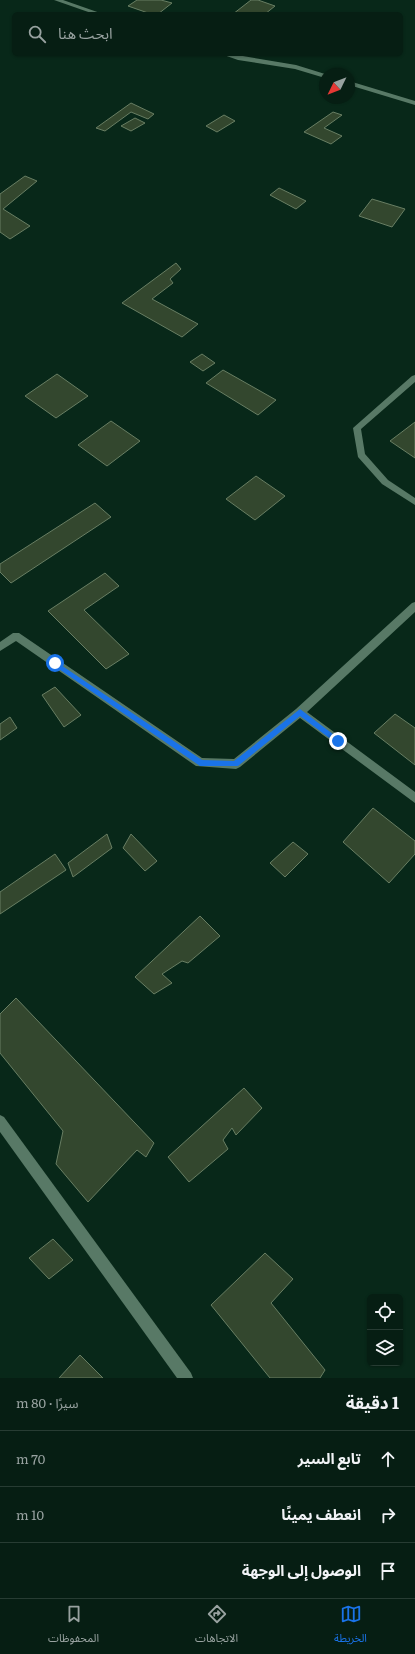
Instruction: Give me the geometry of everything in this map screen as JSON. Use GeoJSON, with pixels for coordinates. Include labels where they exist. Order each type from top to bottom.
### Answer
{"type":"FeatureCollection","features":[{"type":"Feature","properties":{"kind":"street"},"geometry":{"type":"LineString","coordinates":[[57,0],[94,12]]}},
{"type":"Feature","properties":{"kind":"street"},"geometry":{"type":"LineString","coordinates":[[231,56],[296,67],[319,74]]}},
{"type":"Feature","properties":{"kind":"street"},"geometry":{"type":"LineString","coordinates":[[355,85],[415,103]]}},
{"type":"Feature","properties":{"kind":"street"},"geometry":{"type":"LineString","coordinates":[[415,378],[356,428],[361,455],[385,482],[415,502]]}},
{"type":"Feature","properties":{"kind":"street"},"geometry":{"type":"LineString","coordinates":[[0,647],[16,636],[200,763],[236,764],[300,712],[415,606]]}},
{"type":"Feature","properties":{"kind":"street"},"geometry":{"type":"LineString","coordinates":[[300,712],[415,798]]}},
{"type":"Feature","properties":{"kind":"street"},"geometry":{"type":"LineString","coordinates":[[0,1121],[186,1378]]}},
{"type":"Feature","properties":{"kind":"building"},"geometry":{"type":"Polygon","coordinates":[[[137,0],[161,0],[172,3],[161,12],[145,12],[128,6],[137,0]]]}},
{"type":"Feature","properties":{"kind":"building"},"geometry":{"type":"Polygon","coordinates":[[[251,0],[258,0],[275,6],[268,12],[236,12],[251,0]]]}},
{"type":"Feature","properties":{"kind":"building"},"geometry":{"type":"Polygon","coordinates":[[[131,103],[154,114],[148,119],[131,112],[105,131],[96,128],[131,103]]]}},
{"type":"Feature","properties":{"kind":"building"},"geometry":{"type":"Polygon","coordinates":[[[333,112],[342,115],[324,128],[342,136],[331,144],[304,132],[333,112]]]}},
{"type":"Feature","properties":{"kind":"building"},"geometry":{"type":"Polygon","coordinates":[[[224,115],[235,121],[217,132],[206,126],[224,115]]]}},
{"type":"Feature","properties":{"kind":"building"},"geometry":{"type":"Polygon","coordinates":[[[135,118],[145,123],[131,131],[121,126],[135,118]]]}},
{"type":"Feature","properties":{"kind":"building"},"geometry":{"type":"Polygon","coordinates":[[[25,176],[37,181],[3,209],[30,226],[10,239],[0,232],[0,194],[25,176]]]}},
{"type":"Feature","properties":{"kind":"building"},"geometry":{"type":"Polygon","coordinates":[[[279,188],[306,201],[296,209],[270,195],[279,188]]]}},
{"type":"Feature","properties":{"kind":"building"},"geometry":{"type":"Polygon","coordinates":[[[372,199],[405,209],[392,227],[359,216],[372,199]]]}},
{"type":"Feature","properties":{"kind":"building"},"geometry":{"type":"Polygon","coordinates":[[[176,263],[181,269],[170,279],[173,283],[152,299],[198,324],[182,337],[122,303],[176,263]]]}},
{"type":"Feature","properties":{"kind":"building"},"geometry":{"type":"Polygon","coordinates":[[[202,354],[215,363],[203,371],[190,362],[202,354]]]}},
{"type":"Feature","properties":{"kind":"building"},"geometry":{"type":"Polygon","coordinates":[[[223,370],[276,400],[258,415],[206,383],[223,370]]]}},
{"type":"Feature","properties":{"kind":"building"},"geometry":{"type":"Polygon","coordinates":[[[57,374],[88,396],[56,418],[25,396],[57,374]]]}},
{"type":"Feature","properties":{"kind":"building"},"geometry":{"type":"Polygon","coordinates":[[[111,421],[140,441],[107,466],[78,445],[111,421]]]}},
{"type":"Feature","properties":{"kind":"building"},"geometry":{"type":"Polygon","coordinates":[[[415,422],[415,458],[390,441],[415,422]]]}},
{"type":"Feature","properties":{"kind":"building"},"geometry":{"type":"Polygon","coordinates":[[[256,476],[285,496],[255,520],[226,499],[256,476]]]}},
{"type":"Feature","properties":{"kind":"building"},"geometry":{"type":"Polygon","coordinates":[[[95,503],[111,517],[11,583],[0,572],[0,564],[95,503]]]}},
{"type":"Feature","properties":{"kind":"building"},"geometry":{"type":"Polygon","coordinates":[[[105,573],[119,586],[84,610],[129,654],[106,669],[48,611],[105,573]]]}},
{"type":"Feature","properties":{"kind":"building"},"geometry":{"type":"Polygon","coordinates":[[[55,687],[81,715],[64,727],[42,695],[55,687]]]}},
{"type":"Feature","properties":{"kind":"building"},"geometry":{"type":"Polygon","coordinates":[[[395,714],[415,728],[415,765],[374,733],[395,714]]]}},
{"type":"Feature","properties":{"kind":"building"},"geometry":{"type":"Polygon","coordinates":[[[10,717],[17,728],[0,740],[0,724],[10,717]]]}},
{"type":"Feature","properties":{"kind":"building"},"geometry":{"type":"Polygon","coordinates":[[[373,808],[415,841],[415,854],[389,883],[343,842],[373,808]]]}},
{"type":"Feature","properties":{"kind":"building"},"geometry":{"type":"Polygon","coordinates":[[[107,834],[112,848],[73,877],[68,863],[107,834]]]}},
{"type":"Feature","properties":{"kind":"building"},"geometry":{"type":"Polygon","coordinates":[[[131,834],[157,861],[145,871],[123,848],[131,834]]]}},
{"type":"Feature","properties":{"kind":"building"},"geometry":{"type":"Polygon","coordinates":[[[293,842],[308,854],[285,877],[270,863],[293,842]]]}},
{"type":"Feature","properties":{"kind":"building"},"geometry":{"type":"Polygon","coordinates":[[[55,854],[66,870],[0,914],[0,892],[55,854]]]}},
{"type":"Feature","properties":{"kind":"building"},"geometry":{"type":"Polygon","coordinates":[[[200,916],[220,936],[188,963],[182,961],[162,974],[172,983],[154,994],[135,977],[200,916]]]}},
{"type":"Feature","properties":{"kind":"building"},"geometry":{"type":"Polygon","coordinates":[[[16,998],[154,1143],[146,1157],[137,1150],[88,1202],[56,1164],[63,1131],[0,1053],[0,1014],[16,998]]]}},
{"type":"Feature","properties":{"kind":"building"},"geometry":{"type":"Polygon","coordinates":[[[244,1088],[262,1108],[236,1135],[232,1128],[223,1140],[228,1149],[189,1182],[168,1157],[244,1088]]]}},
{"type":"Feature","properties":{"kind":"building"},"geometry":{"type":"Polygon","coordinates":[[[53,1239],[73,1260],[49,1279],[29,1258],[53,1239]]]}},
{"type":"Feature","properties":{"kind":"building"},"geometry":{"type":"Polygon","coordinates":[[[265,1253],[293,1279],[271,1303],[325,1370],[320,1378],[270,1378],[211,1305],[265,1253]]]}},
{"type":"Feature","properties":{"kind":"building"},"geometry":{"type":"Polygon","coordinates":[[[80,1355],[103,1378],[59,1378],[80,1355]]]}},
{"type":"Feature","properties":{"kind":"route"},"geometry":{"type":"LineString","coordinates":[[55,663],[200,763],[236,764],[300,712],[338,741]]}}]}
